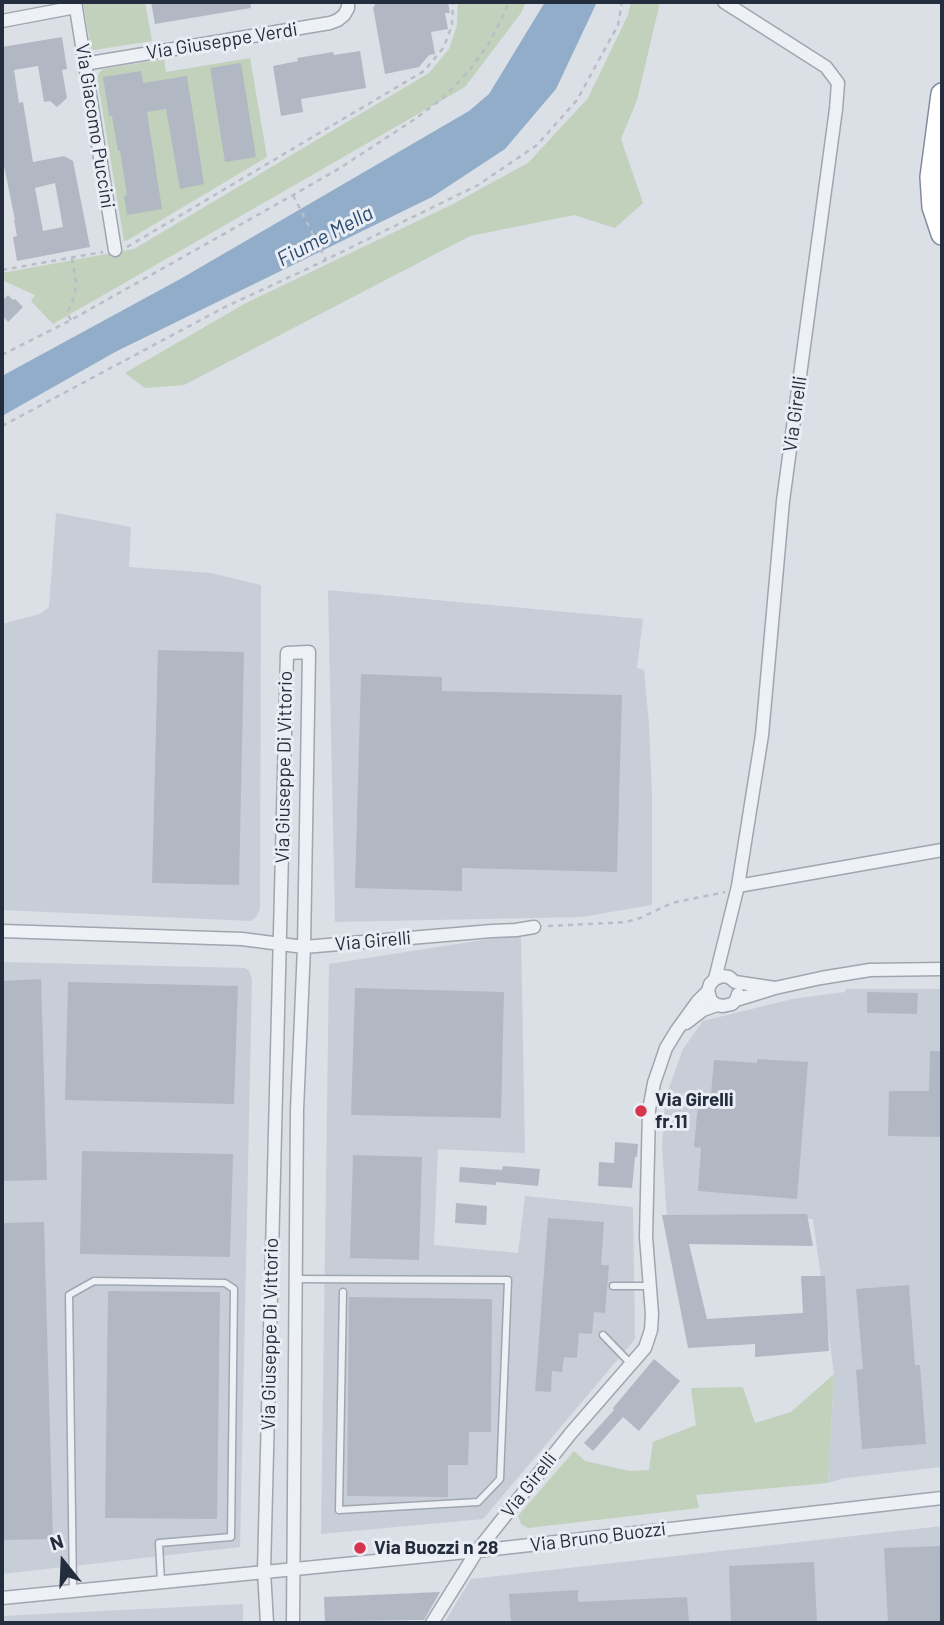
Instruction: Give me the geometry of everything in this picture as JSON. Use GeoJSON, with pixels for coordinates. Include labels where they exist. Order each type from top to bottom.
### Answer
{"type":"FeatureCollection","features":[{"type":"Feature","properties":{"kind":"highway"},"geometry":{"type":"LineString","coordinates":[[942,94],[931,177],[933,207],[942,234]]}},
{"type":"Feature","properties":{"kind":"street","name":"Via Giuseppe Verdi"},"geometry":{"type":"LineString","coordinates":[[84,64],[330,23],[344,15],[348,2]]}},
{"type":"Feature","properties":{"kind":"street","name":"Via Girelli"},"geometry":{"type":"LineString","coordinates":[[432,1623],[477,1551],[571,1433],[645,1348],[651,1331],[646,1237],[649,1110],[654,1083],[666,1048],[712,985],[738,886],[762,735],[783,501],[838,83],[827,67],[724,2]]}},
{"type":"Feature","properties":{"kind":"street","name":"Via Giacomo Puccini"},"geometry":{"type":"LineString","coordinates":[[75,4],[115,250]]}},
{"type":"Feature","properties":{"kind":"street"},"geometry":{"type":"LineString","coordinates":[[2,20],[75,4]]}},
{"type":"Feature","properties":{"kind":"street","name":"Via Giuseppe Di Vittorio"},"geometry":{"type":"LineString","coordinates":[[267,1623],[264,1572],[287,653],[309,652],[304,947],[297,1110],[293,1623]]}},
{"type":"Feature","properties":{"kind":"street"},"geometry":{"type":"LineString","coordinates":[[738,886],[942,850]]}},
{"type":"Feature","properties":{"kind":"street","name":"Via Girelli"},"geometry":{"type":"LineString","coordinates":[[2,930],[242,939],[304,947],[534,927]]}},
{"type":"Feature","properties":{"kind":"street","name":"Via Girelli"},"geometry":{"type":"LineString","coordinates":[[677,1030],[704,1010],[717,1005],[732,1004],[736,1000],[775,988],[870,970],[942,969]]}},
{"type":"Feature","properties":{"kind":"street"},"geometry":{"type":"LineString","coordinates":[[717,1005],[709,996],[712,985],[722,976],[735,982],[738,988],[736,1000]]}},
{"type":"Feature","properties":{"kind":"street"},"geometry":{"type":"LineString","coordinates":[[735,982],[775,988]]}},
{"type":"Feature","properties":{"kind":"street","name":"Via Bruno Buozzi"},"geometry":{"type":"LineString","coordinates":[[2,1598],[477,1551],[942,1498]]}},
{"type":"Feature","properties":{"kind":"lane"},"geometry":{"type":"LineString","coordinates":[[295,1279],[508,1280],[500,1479],[478,1502],[339,1510],[343,1292]]}},
{"type":"Feature","properties":{"kind":"lane"},"geometry":{"type":"LineString","coordinates":[[73,1591],[69,1295],[94,1281],[225,1283],[234,1289],[231,1537],[159,1543],[161,1582]]}},
{"type":"Feature","properties":{"kind":"lane"},"geometry":{"type":"LineString","coordinates":[[613,1286],[650,1286]]}},
{"type":"Feature","properties":{"kind":"lane"},"geometry":{"type":"LineString","coordinates":[[603,1335],[631,1364]]}},
{"type":"Feature","properties":{"kind":"path"},"geometry":{"type":"LineString","coordinates":[[2,270],[129,246],[425,71],[444,47],[452,25],[453,2]]}},
{"type":"Feature","properties":{"kind":"path"},"geometry":{"type":"LineString","coordinates":[[2,355],[71,320],[293,195],[415,120],[443,98],[468,72],[488,45],[509,2]]}},
{"type":"Feature","properties":{"kind":"path"},"geometry":{"type":"LineString","coordinates":[[2,426],[225,307],[478,185],[537,145],[577,100],[618,25],[622,2]]}},
{"type":"Feature","properties":{"kind":"path"},"geometry":{"type":"LineString","coordinates":[[293,195],[327,260]]}},
{"type":"Feature","properties":{"kind":"path"},"geometry":{"type":"LineString","coordinates":[[71,320],[67,314],[75,294],[76,282],[72,258]]}},
{"type":"Feature","properties":{"kind":"path"},"geometry":{"type":"LineString","coordinates":[[534,927],[626,922],[672,903],[724,892],[738,886]]}},
{"type":"Feature","properties":{"kind":"shaded area"},"geometry":{"type":"Polygon","coordinates":[[[56,513],[131,527],[129,567],[211,573],[261,585],[260,909],[251,921],[2,910],[2,624],[40,614],[49,607],[56,513]]]}},
{"type":"Feature","properties":{"kind":"shaded area"},"geometry":{"type":"Polygon","coordinates":[[[328,590],[643,619],[637,668],[644,670],[649,724],[652,905],[582,917],[335,922],[328,590]]]}},
{"type":"Feature","properties":{"kind":"shaded area"},"geometry":{"type":"Polygon","coordinates":[[[521,934],[525,1153],[438,1149],[434,1245],[518,1253],[525,1196],[633,1207],[635,1339],[483,1519],[321,1534],[329,964],[521,934]]]}},
{"type":"Feature","properties":{"kind":"shaded area"},"geometry":{"type":"Polygon","coordinates":[[[2,962],[245,968],[249,971],[252,979],[240,1547],[2,1574],[2,962]]]}},
{"type":"Feature","properties":{"kind":"shaded area"},"geometry":{"type":"Polygon","coordinates":[[[846,989],[942,989],[942,1467],[845,1478],[828,1483],[834,1374],[813,1219],[667,1219],[662,1147],[665,1099],[683,1049],[703,1021],[792,999],[845,992],[846,989]]]}},
{"type":"Feature","properties":{"kind":"shaded area"},"geometry":{"type":"Polygon","coordinates":[[[942,1526],[942,1623],[444,1623],[471,1579],[942,1526]]]}},
{"type":"Feature","properties":{"kind":"shaded area"},"geometry":{"type":"Polygon","coordinates":[[[243,1604],[243,1623],[2,1623],[2,1616],[243,1604]]]}},
{"type":"Feature","properties":{"kind":"green space"},"geometry":{"type":"Polygon","coordinates":[[[83,2],[145,2],[152,41],[91,49],[83,2]]]}},
{"type":"Feature","properties":{"kind":"green space"},"geometry":{"type":"Polygon","coordinates":[[[458,2],[526,2],[521,13],[465,87],[53,324],[31,301],[35,295],[2,280],[2,273],[134,249],[429,73],[449,49],[457,25],[458,2]]]}},
{"type":"Feature","properties":{"kind":"green space"},"geometry":{"type":"Polygon","coordinates":[[[631,2],[660,2],[637,100],[621,139],[643,203],[615,228],[574,215],[470,236],[184,385],[145,388],[125,373],[246,303],[451,205],[528,163],[588,98],[628,15],[631,2]]]}},
{"type":"Feature","properties":{"kind":"green space"},"geometry":{"type":"Polygon","coordinates":[[[250,58],[267,157],[124,241],[97,77],[99,73],[103,69],[164,59],[166,72],[250,58]]]}},
{"type":"Feature","properties":{"kind":"green space"},"geometry":{"type":"Polygon","coordinates":[[[834,1374],[828,1483],[696,1495],[699,1508],[528,1528],[521,1524],[518,1516],[574,1451],[585,1461],[630,1471],[649,1470],[653,1442],[696,1425],[691,1388],[743,1387],[755,1423],[791,1412],[834,1374]]]}},
{"type":"Feature","properties":{"kind":"water","name":"Fiume Mella"},"geometry":{"type":"Polygon","coordinates":[[[545,2],[597,2],[556,89],[505,149],[432,197],[117,351],[2,416],[2,376],[182,278],[469,111],[489,94],[545,2]]]}},
{"type":"Feature","properties":{"kind":"building"},"geometry":{"type":"Polygon","coordinates":[[[151,2],[250,2],[251,8],[155,24],[151,2]]]}},
{"type":"Feature","properties":{"kind":"building"},"geometry":{"type":"Polygon","coordinates":[[[374,2],[448,2],[450,13],[445,13],[448,29],[431,32],[435,54],[429,55],[419,67],[385,74],[374,2]]]}},
{"type":"Feature","properties":{"kind":"building"},"geometry":{"type":"Polygon","coordinates":[[[62,37],[67,69],[62,70],[67,98],[57,107],[50,101],[44,102],[38,66],[14,70],[19,103],[23,102],[33,162],[64,156],[73,161],[90,247],[17,261],[13,237],[17,236],[15,220],[2,156],[2,47],[62,37]],[[55,183],[35,188],[43,231],[63,227],[55,183]]]}},
{"type":"Feature","properties":{"kind":"building"},"geometry":{"type":"Polygon","coordinates":[[[360,51],[366,88],[301,99],[303,112],[281,116],[273,66],[298,61],[297,58],[360,51]]]}},
{"type":"Feature","properties":{"kind":"building"},"geometry":{"type":"Polygon","coordinates":[[[241,63],[256,157],[225,162],[210,68],[241,63]]]}},
{"type":"Feature","properties":{"kind":"building"},"geometry":{"type":"Polygon","coordinates":[[[141,71],[143,83],[187,76],[204,184],[180,189],[166,109],[147,112],[162,209],[127,215],[124,196],[127,195],[120,151],[112,116],[109,116],[103,77],[141,71]]]}},
{"type":"Feature","properties":{"kind":"building"},"geometry":{"type":"Polygon","coordinates":[[[8,295],[23,307],[8,322],[2,315],[2,301],[8,295]]]}},
{"type":"Feature","properties":{"kind":"building"},"geometry":{"type":"Polygon","coordinates":[[[158,650],[244,652],[239,885],[152,883],[158,650]]]}},
{"type":"Feature","properties":{"kind":"building"},"geometry":{"type":"Polygon","coordinates":[[[361,674],[442,677],[442,691],[622,695],[617,872],[462,868],[462,891],[355,888],[361,674]]]}},
{"type":"Feature","properties":{"kind":"building"},"geometry":{"type":"Polygon","coordinates":[[[41,979],[47,1180],[2,1181],[2,981],[41,979]]]}},
{"type":"Feature","properties":{"kind":"building"},"geometry":{"type":"Polygon","coordinates":[[[68,982],[238,986],[234,1104],[65,1100],[68,982]]]}},
{"type":"Feature","properties":{"kind":"building"},"geometry":{"type":"Polygon","coordinates":[[[355,988],[504,992],[501,1118],[351,1115],[355,988]]]}},
{"type":"Feature","properties":{"kind":"building"},"geometry":{"type":"Polygon","coordinates":[[[867,992],[918,993],[917,1014],[867,1013],[867,992]]]}},
{"type":"Feature","properties":{"kind":"building"},"geometry":{"type":"Polygon","coordinates":[[[930,1051],[942,1051],[942,1137],[888,1136],[889,1091],[929,1091],[930,1051]]]}},
{"type":"Feature","properties":{"kind":"building"},"geometry":{"type":"Polygon","coordinates":[[[757,1059],[808,1062],[797,1199],[698,1191],[701,1148],[694,1147],[698,1104],[710,1105],[714,1060],[757,1063],[757,1059]]]}},
{"type":"Feature","properties":{"kind":"building"},"geometry":{"type":"Polygon","coordinates":[[[615,1142],[638,1144],[632,1188],[598,1186],[599,1162],[614,1163],[615,1142]]]}},
{"type":"Feature","properties":{"kind":"building"},"geometry":{"type":"Polygon","coordinates":[[[82,1151],[233,1154],[230,1257],[80,1254],[82,1151]]]}},
{"type":"Feature","properties":{"kind":"building"},"geometry":{"type":"Polygon","coordinates":[[[353,1155],[422,1157],[419,1260],[350,1258],[353,1155]]]}},
{"type":"Feature","properties":{"kind":"building"},"geometry":{"type":"Polygon","coordinates":[[[503,1166],[540,1169],[538,1186],[459,1182],[460,1167],[502,1170],[503,1166]]]}},
{"type":"Feature","properties":{"kind":"building"},"geometry":{"type":"Polygon","coordinates":[[[456,1203],[487,1206],[486,1225],[455,1223],[456,1203]]]}},
{"type":"Feature","properties":{"kind":"building"},"geometry":{"type":"Polygon","coordinates":[[[807,1214],[813,1246],[689,1244],[707,1319],[803,1313],[801,1276],[825,1276],[829,1351],[755,1357],[755,1344],[688,1348],[662,1215],[807,1214]]]}},
{"type":"Feature","properties":{"kind":"building"},"geometry":{"type":"Polygon","coordinates":[[[548,1218],[604,1222],[601,1265],[609,1265],[605,1313],[594,1312],[592,1334],[579,1333],[577,1358],[564,1357],[562,1372],[552,1371],[551,1392],[535,1391],[548,1218]]]}},
{"type":"Feature","properties":{"kind":"building"},"geometry":{"type":"Polygon","coordinates":[[[44,1222],[53,1539],[2,1540],[2,1223],[44,1222]]]}},
{"type":"Feature","properties":{"kind":"building"},"geometry":{"type":"Polygon","coordinates":[[[909,1285],[915,1365],[920,1365],[926,1444],[862,1449],[856,1370],[863,1369],[856,1289],[909,1285]]]}},
{"type":"Feature","properties":{"kind":"building"},"geometry":{"type":"Polygon","coordinates":[[[108,1291],[220,1292],[217,1519],[105,1518],[108,1291]]]}},
{"type":"Feature","properties":{"kind":"building"},"geometry":{"type":"Polygon","coordinates":[[[349,1297],[492,1299],[491,1432],[469,1432],[468,1465],[448,1465],[448,1497],[347,1496],[349,1297]]]}},
{"type":"Feature","properties":{"kind":"building"},"geometry":{"type":"Polygon","coordinates":[[[654,1359],[680,1381],[639,1431],[623,1417],[593,1451],[584,1443],[654,1359]]]}},
{"type":"Feature","properties":{"kind":"building"},"geometry":{"type":"Polygon","coordinates":[[[942,1546],[942,1623],[888,1623],[884,1548],[942,1546]]]}},
{"type":"Feature","properties":{"kind":"building"},"geometry":{"type":"Polygon","coordinates":[[[814,1562],[817,1623],[731,1623],[729,1566],[814,1562]]]}},
{"type":"Feature","properties":{"kind":"building"},"geometry":{"type":"Polygon","coordinates":[[[578,1590],[578,1602],[687,1597],[689,1623],[511,1623],[509,1594],[578,1590]]]}},
{"type":"Feature","properties":{"kind":"building"},"geometry":{"type":"Polygon","coordinates":[[[440,1592],[424,1620],[325,1623],[324,1597],[440,1592]]]}},
{"type":"Feature","properties":{"kind":"place","name":"Via Girelli fr.11"},"geometry":{"type":"Point","coordinates":[641,1111]}},
{"type":"Feature","properties":{"kind":"place","name":"Via Buozzi n 28"},"geometry":{"type":"Point","coordinates":[360,1548]}}]}
